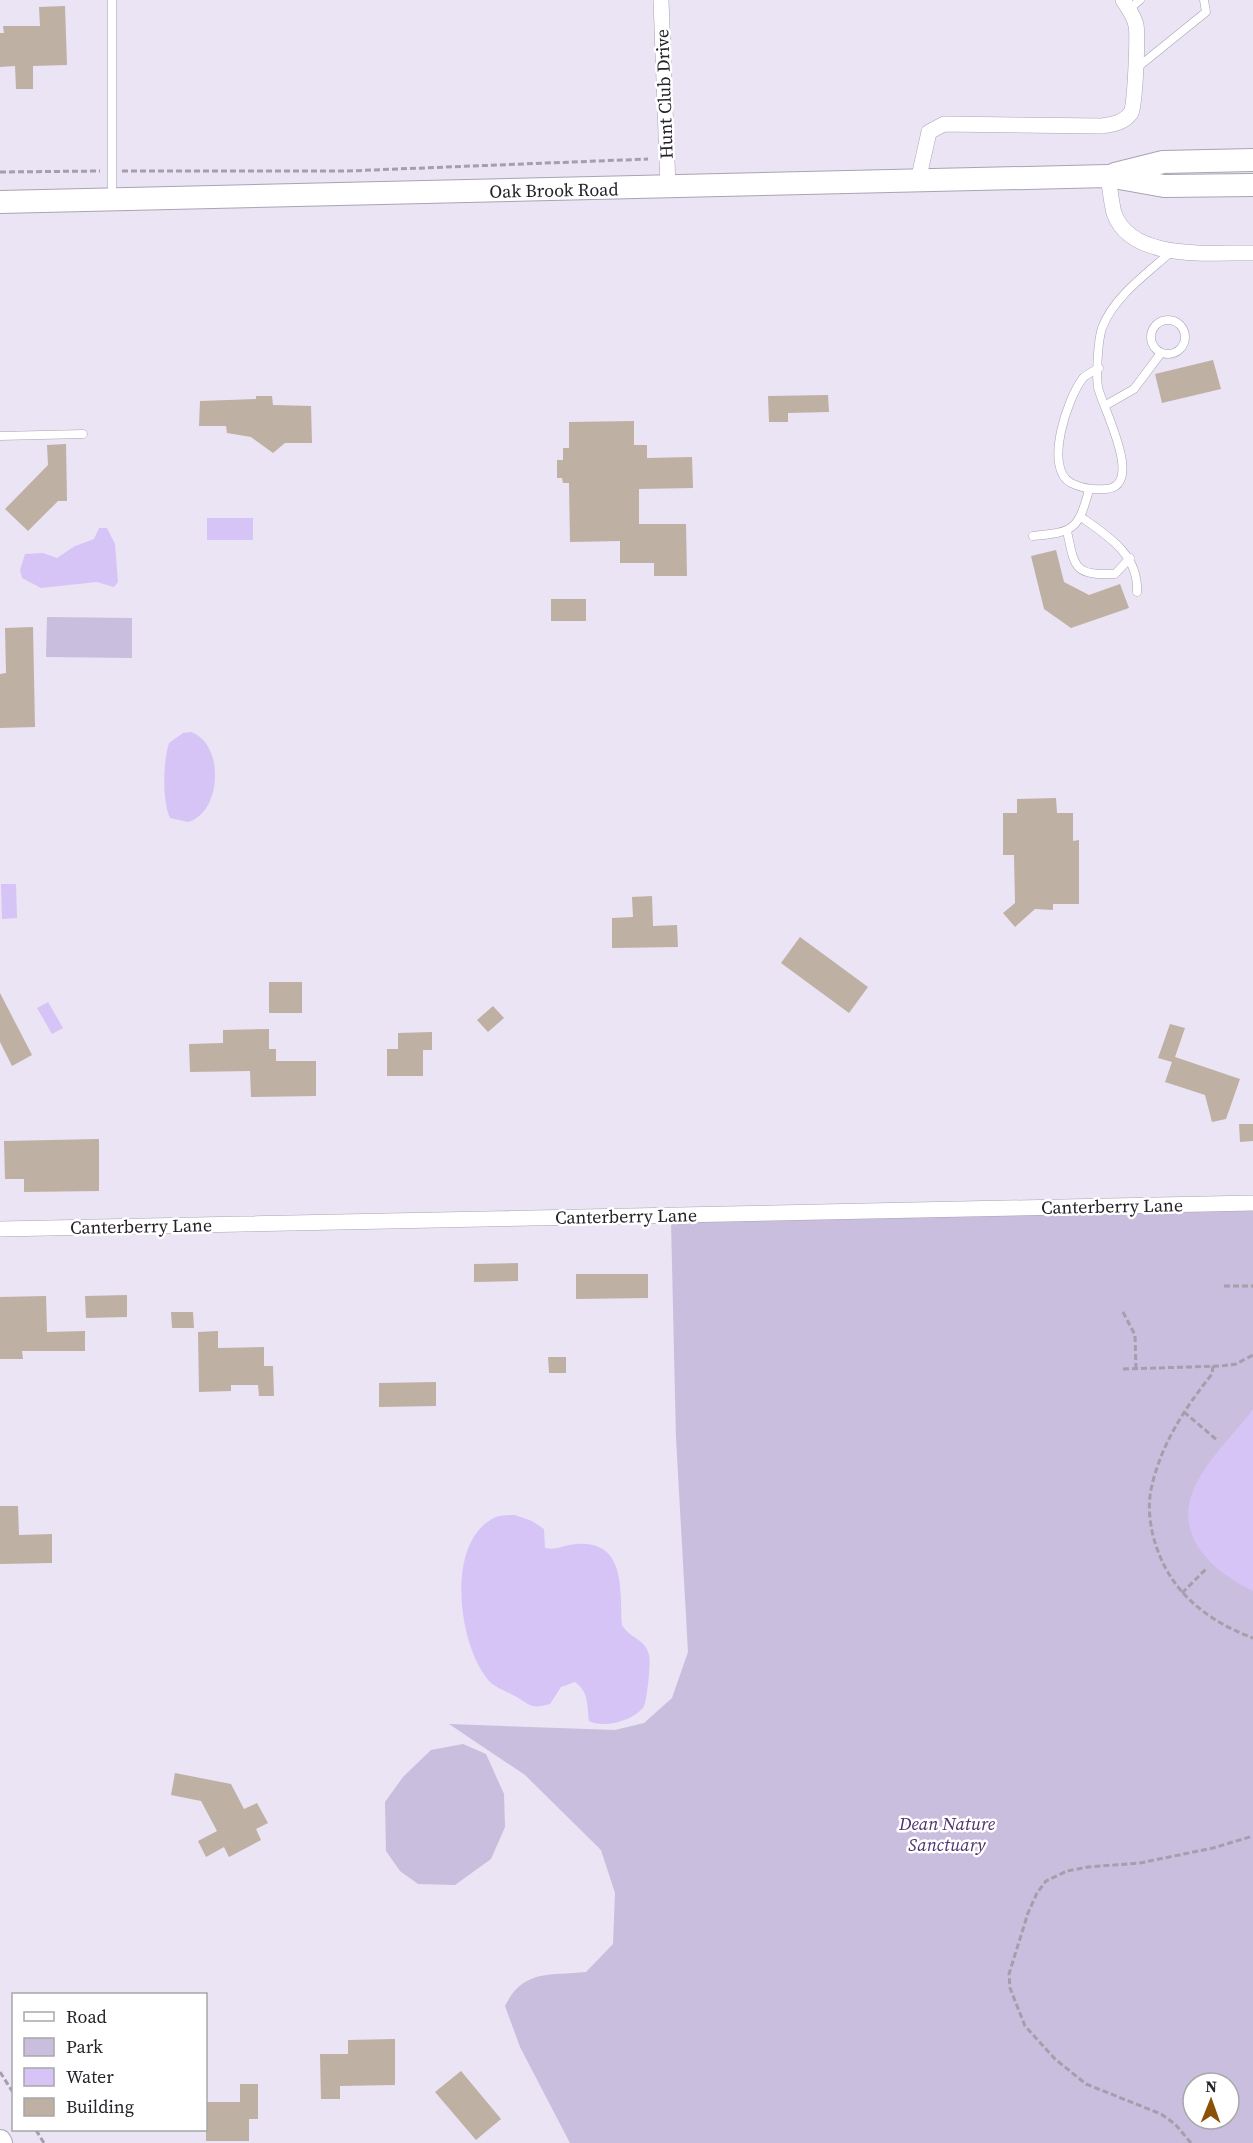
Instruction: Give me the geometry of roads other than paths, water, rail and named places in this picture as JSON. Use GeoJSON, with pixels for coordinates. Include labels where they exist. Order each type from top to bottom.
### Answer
{"type":"FeatureCollection","features":[{"type":"Feature","properties":{"kind":"main road","name":"Oak Brook Road"},"geometry":{"type":"LineString","coordinates":[[1108,176],[1163,162],[1253,160]]}},
{"type":"Feature","properties":{"kind":"main road","name":"Oak Brook Road"},"geometry":{"type":"LineString","coordinates":[[0,202],[1108,176],[1164,186],[1253,184]]}},
{"type":"Feature","properties":{"kind":"street","name":"Hunt Club Drive"},"geometry":{"type":"LineString","coordinates":[[661,0],[668,187]]}},
{"type":"Feature","properties":{"kind":"street"},"geometry":{"type":"LineString","coordinates":[[918,181],[929,132],[944,124],[1102,126],[1120,123],[1132,112],[1136,97],[1134,70],[1137,41],[1131,3]]}},
{"type":"Feature","properties":{"kind":"street"},"geometry":{"type":"LineString","coordinates":[[1108,176],[1115,214],[1123,229],[1134,239],[1150,247],[1172,251],[1253,253]]}},
{"type":"Feature","properties":{"kind":"street","name":"Canterberry Lane"},"geometry":{"type":"LineString","coordinates":[[0,1229],[1253,1203]]}},
{"type":"Feature","properties":{"kind":"lane"},"geometry":{"type":"LineString","coordinates":[[112,0],[112,201]]}},
{"type":"Feature","properties":{"kind":"lane"},"geometry":{"type":"LineString","coordinates":[[1134,70],[1206,12],[1204,0]]}},
{"type":"Feature","properties":{"kind":"lane"},"geometry":{"type":"LineString","coordinates":[[1099,368],[1085,376],[1071,399],[1059,448],[1061,474],[1069,482],[1089,490],[1110,489],[1119,482],[1122,472],[1122,456],[1106,405],[1098,388],[1102,328],[1115,304],[1172,251]]}},
{"type":"Feature","properties":{"kind":"lane"},"geometry":{"type":"LineString","coordinates":[[1162,321],[1175,321],[1185,331],[1184,344],[1175,353],[1161,353],[1152,344],[1152,330],[1162,321]]}},
{"type":"Feature","properties":{"kind":"lane"},"geometry":{"type":"LineString","coordinates":[[1106,405],[1134,389],[1161,353]]}},
{"type":"Feature","properties":{"kind":"lane"},"geometry":{"type":"LineString","coordinates":[[0,436],[83,434]]}},
{"type":"Feature","properties":{"kind":"lane"},"geometry":{"type":"LineString","coordinates":[[1033,536],[1067,531],[1081,518],[1089,490]]}},
{"type":"Feature","properties":{"kind":"lane"},"geometry":{"type":"LineString","coordinates":[[1081,518],[1103,532],[1130,558],[1135,571],[1137,592]]}},
{"type":"Feature","properties":{"kind":"lane"},"geometry":{"type":"LineString","coordinates":[[1067,531],[1072,554],[1082,572],[1115,574],[1130,558]]}},
{"type":"Feature","properties":{"kind":"water"},"geometry":{"type":"Polygon","coordinates":[[[207,518],[253,518],[253,540],[207,540],[207,518]]]}},
{"type":"Feature","properties":{"kind":"water"},"geometry":{"type":"Polygon","coordinates":[[[99,528],[107,528],[115,544],[118,582],[114,587],[97,582],[41,588],[22,578],[20,570],[25,554],[43,553],[57,558],[75,546],[94,539],[99,528]]]}},
{"type":"Feature","properties":{"kind":"water"},"geometry":{"type":"Polygon","coordinates":[[[191,732],[202,739],[210,750],[215,778],[208,805],[199,816],[188,822],[170,818],[166,802],[165,770],[169,743],[183,733],[191,732]]]}},
{"type":"Feature","properties":{"kind":"water"},"geometry":{"type":"Polygon","coordinates":[[[1,884],[16,884],[17,918],[2,919],[1,884]]]}},
{"type":"Feature","properties":{"kind":"water"},"geometry":{"type":"Polygon","coordinates":[[[48,1002],[63,1028],[52,1034],[37,1008],[48,1002]]]}},
{"type":"Feature","properties":{"kind":"water"},"geometry":{"type":"Polygon","coordinates":[[[1253,1409],[1253,1591],[1225,1574],[1202,1552],[1189,1524],[1189,1508],[1193,1491],[1205,1469],[1253,1409]]]}},
{"type":"Feature","properties":{"kind":"water"},"geometry":{"type":"Polygon","coordinates":[[[515,1515],[532,1521],[544,1529],[545,1548],[553,1549],[577,1544],[593,1545],[604,1550],[612,1559],[620,1583],[622,1625],[644,1645],[649,1655],[644,1706],[634,1715],[619,1722],[602,1724],[589,1721],[585,1695],[575,1682],[561,1687],[550,1704],[530,1705],[491,1683],[478,1665],[464,1620],[461,1594],[463,1570],[469,1547],[479,1529],[496,1517],[515,1515]]]}},
{"type":"Feature","properties":{"kind":"park label","name":"Dean Nature Sanctuary"},"geometry":{"type":"Point","coordinates":[947,1833]}}]}
